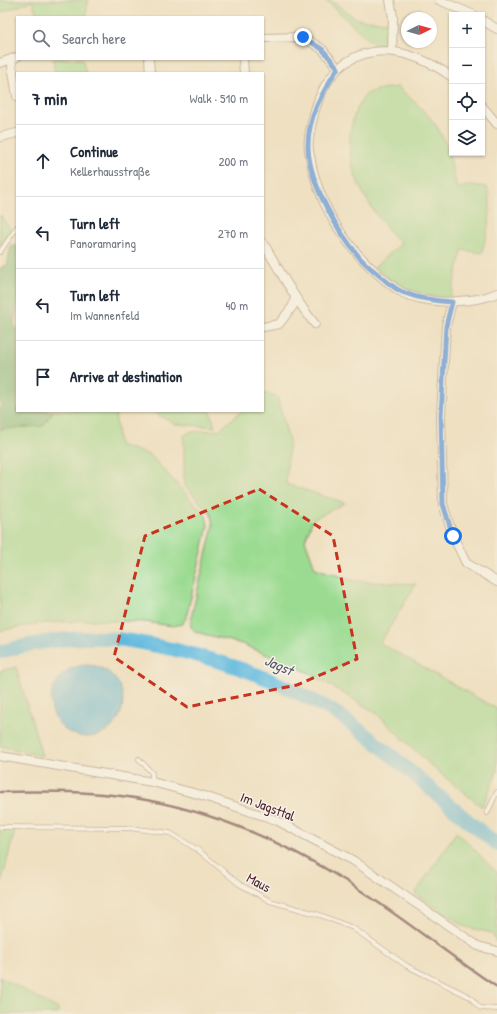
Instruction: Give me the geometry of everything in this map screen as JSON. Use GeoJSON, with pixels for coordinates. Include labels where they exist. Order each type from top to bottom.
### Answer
{"type":"FeatureCollection","features":[{"type":"Feature","properties":{"kind":"street"},"geometry":{"type":"LineString","coordinates":[[390,0],[393,17],[392,51]]}},
{"type":"Feature","properties":{"kind":"street"},"geometry":{"type":"LineString","coordinates":[[438,0],[467,12]]}},
{"type":"Feature","properties":{"kind":"street"},"geometry":{"type":"LineString","coordinates":[[485,22],[497,28]]}},
{"type":"Feature","properties":{"kind":"street"},"geometry":{"type":"LineString","coordinates":[[264,38],[303,37],[322,49],[338,68]]}},
{"type":"Feature","properties":{"kind":"street"},"geometry":{"type":"LineString","coordinates":[[449,75],[437,66],[392,51],[363,54],[348,60],[338,68],[319,97],[310,130],[308,150],[323,201],[338,229],[360,259],[392,286],[404,293],[423,299],[452,302],[484,299],[497,293]]}},
{"type":"Feature","properties":{"kind":"street"},"geometry":{"type":"LineString","coordinates":[[0,63],[14,58],[16,83]]}},
{"type":"Feature","properties":{"kind":"street"},"geometry":{"type":"LineString","coordinates":[[149,60],[150,72]]}},
{"type":"Feature","properties":{"kind":"street"},"geometry":{"type":"LineString","coordinates":[[243,60],[244,72]]}},
{"type":"Feature","properties":{"kind":"street"},"geometry":{"type":"LineString","coordinates":[[485,110],[497,124]]}},
{"type":"Feature","properties":{"kind":"street"},"geometry":{"type":"LineString","coordinates":[[0,137],[16,133]]}},
{"type":"Feature","properties":{"kind":"street"},"geometry":{"type":"LineString","coordinates":[[264,244],[288,282],[295,297],[315,324]]}},
{"type":"Feature","properties":{"kind":"street"},"geometry":{"type":"LineString","coordinates":[[264,326],[279,324],[293,306],[295,297]]}},
{"type":"Feature","properties":{"kind":"street"},"geometry":{"type":"LineString","coordinates":[[452,302],[446,326],[441,416],[443,504],[453,536],[466,563],[497,582]]}},
{"type":"Feature","properties":{"kind":"street","name":"Im Jagsttal"},"geometry":{"type":"LineString","coordinates":[[0,756],[152,782],[201,795],[276,820],[354,861],[478,946],[497,951]]}},
{"type":"Feature","properties":{"kind":"lane"},"geometry":{"type":"LineString","coordinates":[[0,252],[16,228]]}},
{"type":"Feature","properties":{"kind":"lane"},"geometry":{"type":"LineString","coordinates":[[139,759],[152,773],[152,782]]}},
{"type":"Feature","properties":{"kind":"lane"},"geometry":{"type":"LineString","coordinates":[[487,813],[497,792]]}},
{"type":"Feature","properties":{"kind":"lane","name":"Maus"},"geometry":{"type":"LineString","coordinates":[[0,827],[129,828],[170,833],[198,850],[238,884],[270,900],[320,915],[353,928],[407,966],[470,997],[480,1008],[497,1009]]}},
{"type":"Feature","properties":{"kind":"highlighted area"},"geometry":{"type":"Polygon","coordinates":[[[259,489],[333,536],[357,659],[297,685],[187,707],[114,657],[145,536],[259,489]]]}},
{"type":"Feature","properties":{"kind":"green space"},"geometry":{"type":"Polygon","coordinates":[[[0,0],[88,0],[86,16],[38,16],[32,1],[0,13],[0,0]]]}},
{"type":"Feature","properties":{"kind":"green space"},"geometry":{"type":"Polygon","coordinates":[[[326,0],[330,0],[357,19],[387,22],[385,43],[375,46],[326,0]]]}},
{"type":"Feature","properties":{"kind":"green space"},"geometry":{"type":"Polygon","coordinates":[[[53,60],[82,60],[86,72],[55,72],[53,60]]]}},
{"type":"Feature","properties":{"kind":"green space"},"geometry":{"type":"Polygon","coordinates":[[[398,87],[436,125],[448,153],[457,189],[471,185],[487,187],[490,212],[482,253],[462,250],[450,299],[409,290],[392,281],[374,267],[401,244],[378,217],[360,186],[353,169],[350,152],[350,134],[354,116],[368,93],[398,87]]]}},
{"type":"Feature","properties":{"kind":"green space"},"geometry":{"type":"Polygon","coordinates":[[[0,215],[11,230],[0,246],[0,215]]]}},
{"type":"Feature","properties":{"kind":"green space"},"geometry":{"type":"Polygon","coordinates":[[[11,245],[16,246],[16,312],[14,323],[16,330],[16,412],[52,412],[43,426],[0,429],[0,268],[7,265],[11,245]]]}},
{"type":"Feature","properties":{"kind":"green space"},"geometry":{"type":"Polygon","coordinates":[[[268,393],[277,397],[289,441],[286,484],[345,503],[313,519],[305,540],[315,568],[355,581],[416,584],[380,643],[497,709],[497,772],[482,807],[435,769],[376,713],[310,673],[242,644],[196,632],[191,627],[191,618],[213,526],[211,514],[184,485],[184,436],[189,432],[219,430],[241,412],[264,412],[264,395],[268,393]]]}},
{"type":"Feature","properties":{"kind":"green space"},"geometry":{"type":"Polygon","coordinates":[[[52,412],[115,412],[119,445],[150,455],[206,516],[208,526],[186,618],[182,624],[173,626],[145,622],[88,620],[35,624],[0,631],[0,429],[43,426],[52,412]]]}},
{"type":"Feature","properties":{"kind":"green space"},"geometry":{"type":"Polygon","coordinates":[[[153,412],[210,412],[215,427],[175,424],[153,412]]]}},
{"type":"Feature","properties":{"kind":"green space"},"geometry":{"type":"Polygon","coordinates":[[[16,667],[42,756],[0,746],[0,671],[16,667]]]}},
{"type":"Feature","properties":{"kind":"green space"},"geometry":{"type":"Polygon","coordinates":[[[0,830],[15,830],[0,888],[0,830]]]}},
{"type":"Feature","properties":{"kind":"green space"},"geometry":{"type":"Polygon","coordinates":[[[456,832],[497,872],[497,942],[495,941],[492,933],[466,927],[415,894],[456,832]]]}},
{"type":"Feature","properties":{"kind":"green space"},"geometry":{"type":"Polygon","coordinates":[[[0,977],[58,1009],[58,1014],[0,1014],[0,977]]]}},
{"type":"Feature","properties":{"kind":"water"},"geometry":{"type":"Polygon","coordinates":[[[87,665],[107,671],[117,681],[123,701],[117,721],[107,731],[87,737],[67,731],[57,721],[51,701],[57,681],[67,671],[87,665]]]}},
{"type":"Feature","properties":{"kind":"waterway","name":"Jagst"},"geometry":{"type":"LineString","coordinates":[[0,652],[58,640],[87,638],[117,639],[176,650],[224,663],[255,674],[333,711],[396,759],[476,828],[497,844]]}},
{"type":"Feature","properties":{"kind":"railway"},"geometry":{"type":"LineString","coordinates":[[0,792],[61,792],[121,796],[180,808],[238,826],[294,851],[346,881],[497,987]]}},
{"type":"Feature","properties":{"kind":"route"},"geometry":{"type":"LineString","coordinates":[[303,37],[322,49],[338,68],[319,97],[310,130],[308,150],[323,201],[338,229],[360,259],[392,286],[404,293],[423,299],[452,302],[447,315],[441,416],[443,504],[453,536]]}}]}
